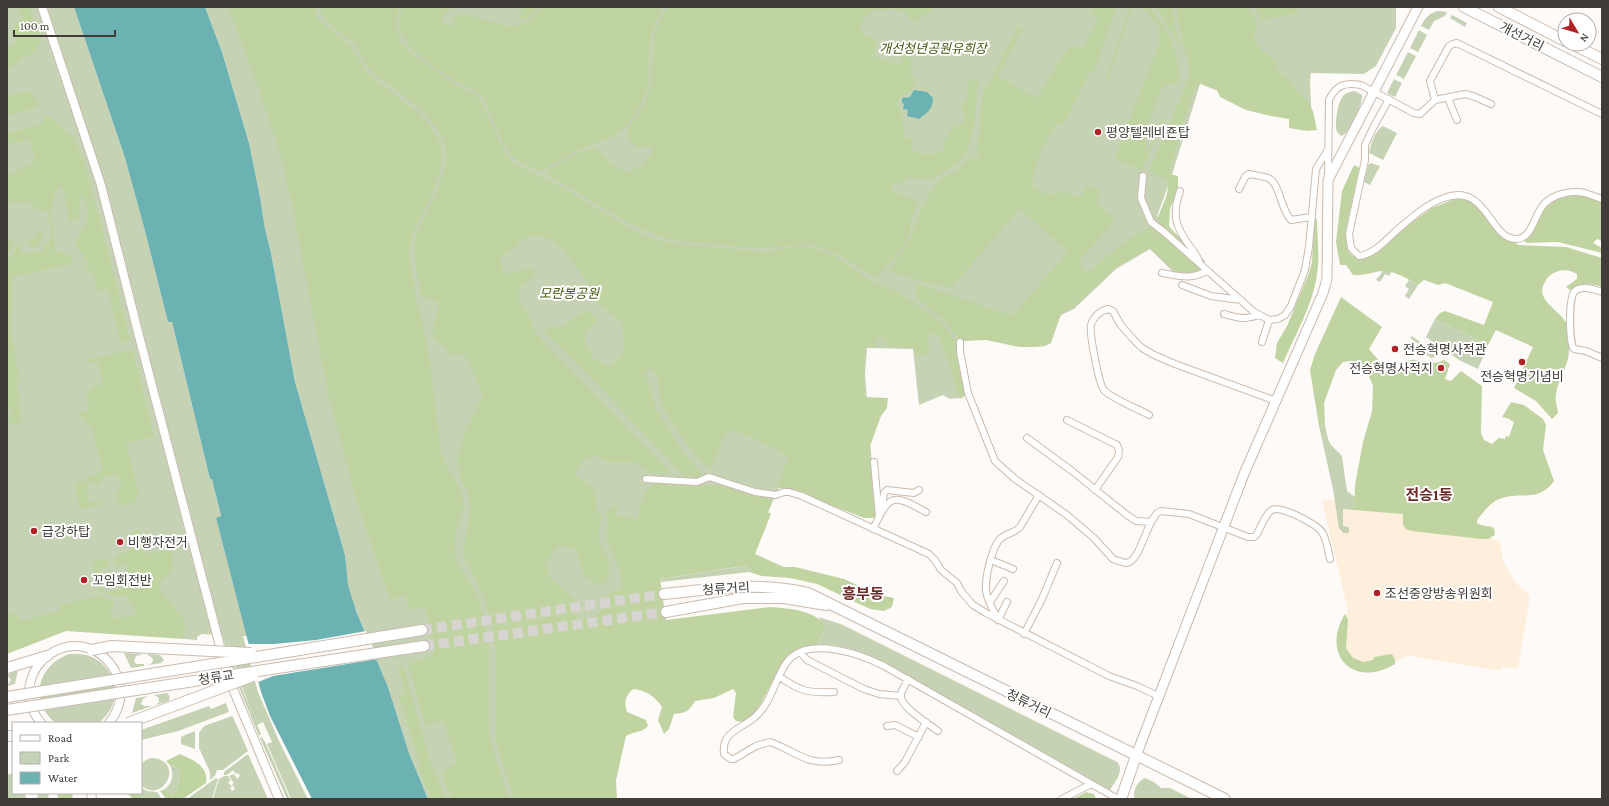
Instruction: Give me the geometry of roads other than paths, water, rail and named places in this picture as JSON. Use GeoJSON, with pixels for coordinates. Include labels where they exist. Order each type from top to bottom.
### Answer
{"type":"FeatureCollection","features":[{"type":"Feature","properties":{"kind":"main road"},"geometry":{"type":"LineString","coordinates":[[1121,799],[1158,696],[1244,474],[1320,302],[1327,279],[1328,180],[1418,7]]}},
{"type":"Feature","properties":{"kind":"main road","name":"개선거리"},"geometry":{"type":"LineString","coordinates":[[1464,7],[1602,77]]}},
{"type":"Feature","properties":{"kind":"main road","name":"개선거리"},"geometry":{"type":"LineString","coordinates":[[1499,7],[1557,36]]}},
{"type":"Feature","properties":{"kind":"main road"},"geometry":{"type":"LineString","coordinates":[[1588,52],[1602,59]]}},
{"type":"Feature","properties":{"kind":"main road","name":"청류거리"},"geometry":{"type":"LineString","coordinates":[[664,594],[741,586],[772,586],[808,593],[1225,799]]}},
{"type":"Feature","properties":{"kind":"main road","name":"청류거리"},"geometry":{"type":"LineString","coordinates":[[666,612],[743,598],[766,597],[784,598],[832,606]]}},
{"type":"Feature","properties":{"kind":"main road","name":"청류교"},"geometry":{"type":"LineString","coordinates":[[7,696],[422,630]]}},
{"type":"Feature","properties":{"kind":"main road"},"geometry":{"type":"LineString","coordinates":[[92,650],[112,646],[281,653]]}},
{"type":"Feature","properties":{"kind":"main road","name":"청류교"},"geometry":{"type":"LineString","coordinates":[[7,710],[424,646]]}},
{"type":"Feature","properties":{"kind":"main road"},"geometry":{"type":"LineString","coordinates":[[7,668],[26,661],[47,656]]}},
{"type":"Feature","properties":{"kind":"main road"},"geometry":{"type":"LineString","coordinates":[[131,722],[240,680],[284,667]]}},
{"type":"Feature","properties":{"kind":"street"},"geometry":{"type":"LineString","coordinates":[[42,7],[101,185],[228,676],[278,799]]}},
{"type":"Feature","properties":{"kind":"street"},"geometry":{"type":"LineString","coordinates":[[1435,100],[1430,81],[1449,46],[1457,43],[1602,114]]}},
{"type":"Feature","properties":{"kind":"street"},"geometry":{"type":"LineString","coordinates":[[1328,180],[1327,151],[1329,100],[1334,89],[1344,85],[1361,85],[1414,113],[1420,114],[1435,100],[1469,94],[1491,104]]}},
{"type":"Feature","properties":{"kind":"street"},"geometry":{"type":"LineString","coordinates":[[1448,98],[1457,120]]}},
{"type":"Feature","properties":{"kind":"street"},"geometry":{"type":"LineString","coordinates":[[1389,100],[1365,145],[1365,160],[1349,234],[1350,248],[1359,256],[1365,255],[1380,246],[1433,202],[1446,197],[1459,195],[1467,196],[1484,211],[1508,237],[1515,239],[1522,237],[1529,231],[1544,204],[1557,196],[1571,192],[1584,193],[1602,200]]}},
{"type":"Feature","properties":{"kind":"street"},"geometry":{"type":"LineString","coordinates":[[1143,176],[1141,198],[1151,222],[1259,315],[1269,320],[1278,319],[1285,315],[1291,306],[1305,270],[1309,247],[1310,217],[1316,169],[1327,151]]}},
{"type":"Feature","properties":{"kind":"street"},"geometry":{"type":"LineString","coordinates":[[1239,189],[1245,177],[1249,174],[1269,178],[1275,183],[1280,199],[1291,220],[1310,217]]}},
{"type":"Feature","properties":{"kind":"street"},"geometry":{"type":"LineString","coordinates":[[1180,191],[1176,202],[1175,217],[1177,228],[1198,256],[1200,264]]}},
{"type":"Feature","properties":{"kind":"street"},"geometry":{"type":"LineString","coordinates":[[1162,272],[1186,277],[1199,275],[1207,271]]}},
{"type":"Feature","properties":{"kind":"street"},"geometry":{"type":"LineString","coordinates":[[1182,285],[1211,296],[1241,300]]}},
{"type":"Feature","properties":{"kind":"street"},"geometry":{"type":"LineString","coordinates":[[1602,292],[1582,288],[1576,290],[1572,294],[1570,338],[1574,349],[1586,351],[1602,358]]}},
{"type":"Feature","properties":{"kind":"street"},"geometry":{"type":"LineString","coordinates":[[1149,415],[1108,394],[1100,385],[1090,337],[1090,326],[1094,317],[1102,311],[1108,309],[1112,311],[1120,324],[1133,339],[1142,348],[1154,355],[1276,401]]}},
{"type":"Feature","properties":{"kind":"street"},"geometry":{"type":"LineString","coordinates":[[1224,314],[1240,319],[1259,315]]}},
{"type":"Feature","properties":{"kind":"street"},"geometry":{"type":"LineString","coordinates":[[1262,342],[1269,320]]}},
{"type":"Feature","properties":{"kind":"street"},"geometry":{"type":"LineString","coordinates":[[960,342],[960,352],[968,393],[995,461],[1015,479],[1067,515],[1094,538],[1113,559],[1119,562],[1130,562],[1138,552],[1150,522],[1157,513],[1161,511],[1189,514],[1248,537],[1254,537],[1269,512],[1274,509],[1279,509],[1309,522],[1321,531],[1326,540],[1330,559]]}},
{"type":"Feature","properties":{"kind":"street"},"geometry":{"type":"LineString","coordinates":[[1067,420],[1117,445],[1119,450],[1118,457],[1095,490]]}},
{"type":"Feature","properties":{"kind":"street"},"geometry":{"type":"LineString","coordinates":[[1027,438],[1136,521],[1150,522]]}},
{"type":"Feature","properties":{"kind":"street"},"geometry":{"type":"LineString","coordinates":[[874,462],[879,517]]}},
{"type":"Feature","properties":{"kind":"street"},"geometry":{"type":"LineString","coordinates":[[646,479],[697,482],[709,478],[755,492],[776,495],[789,492],[802,496],[929,554],[941,570],[957,583],[973,605],[998,620],[1109,676],[1158,696]]}},
{"type":"Feature","properties":{"kind":"street"},"geometry":{"type":"LineString","coordinates":[[884,507],[884,493],[888,490],[914,493],[919,490]]}},
{"type":"Feature","properties":{"kind":"street"},"geometry":{"type":"LineString","coordinates":[[998,620],[986,591],[991,560],[995,547],[1000,539],[1006,534],[1016,531],[1020,527],[1039,495]]}},
{"type":"Feature","properties":{"kind":"street"},"geometry":{"type":"LineString","coordinates":[[873,529],[884,507],[890,501],[900,499],[926,512]]}},
{"type":"Feature","properties":{"kind":"street"},"geometry":{"type":"LineString","coordinates":[[991,560],[1013,569]]}},
{"type":"Feature","properties":{"kind":"street"},"geometry":{"type":"LineString","coordinates":[[1024,634],[1042,599],[1057,563]]}},
{"type":"Feature","properties":{"kind":"street"},"geometry":{"type":"LineString","coordinates":[[990,602],[1004,581]]}},
{"type":"Feature","properties":{"kind":"street"},"geometry":{"type":"LineString","coordinates":[[998,620],[1007,602]]}},
{"type":"Feature","properties":{"kind":"street"},"geometry":{"type":"LineString","coordinates":[[40,722],[31,706],[29,688],[35,670],[47,656],[60,649],[69,647],[83,647],[92,650],[109,661],[116,672],[120,685],[119,705],[114,717],[110,722]]}},
{"type":"Feature","properties":{"kind":"street"},"geometry":{"type":"LineString","coordinates":[[839,760],[828,763],[817,762],[798,756],[770,742],[756,746],[734,759],[731,759],[724,754],[724,742],[730,734],[757,715],[768,700],[787,663],[794,656],[820,648],[849,652],[870,659],[908,679],[1118,799]]}},
{"type":"Feature","properties":{"kind":"street"},"geometry":{"type":"LineString","coordinates":[[801,653],[807,660],[864,689],[879,694],[901,696]]}},
{"type":"Feature","properties":{"kind":"street"},"geometry":{"type":"LineString","coordinates":[[780,677],[804,691],[818,693],[834,692]]}},
{"type":"Feature","properties":{"kind":"street"},"geometry":{"type":"LineString","coordinates":[[908,679],[901,694],[906,707],[938,730]]}},
{"type":"Feature","properties":{"kind":"street"},"geometry":{"type":"LineString","coordinates":[[897,771],[905,762],[926,722]]}},
{"type":"Feature","properties":{"kind":"street"},"geometry":{"type":"LineString","coordinates":[[887,726],[895,725],[919,737]]}},
{"type":"Feature","properties":{"kind":"street"},"geometry":{"type":"LineString","coordinates":[[1062,799],[1091,784]]}},
{"type":"Feature","properties":{"kind":"water"},"geometry":{"type":"Polygon","coordinates":[[[74,7],[205,7],[222,52],[249,143],[295,382],[345,555],[348,585],[356,611],[388,687],[409,753],[428,799],[312,799],[270,716],[261,692],[216,518],[221,516],[212,479],[210,479],[172,322],[168,322],[125,158],[74,7]]]}},
{"type":"Feature","properties":{"kind":"water"},"geometry":{"type":"Polygon","coordinates":[[[914,90],[927,92],[933,98],[931,108],[919,119],[907,116],[908,110],[903,109],[904,104],[902,103],[902,98],[910,97],[914,90]]]}},
{"type":"Feature","properties":{"kind":"tunnel"},"geometry":{"type":"LineString","coordinates":[[422,630],[664,594]]}},
{"type":"Feature","properties":{"kind":"tunnel"},"geometry":{"type":"LineString","coordinates":[[424,646],[666,612]]}},
{"type":"Feature","properties":{"kind":"place","name":"평양텔레비죤탑"},"geometry":{"type":"Point","coordinates":[1098,132]}},
{"type":"Feature","properties":{"kind":"place","name":"전승혁명사적관"},"geometry":{"type":"Point","coordinates":[1395,349]}},
{"type":"Feature","properties":{"kind":"place","name":"전승혁명기념비"},"geometry":{"type":"Point","coordinates":[1522,362]}},
{"type":"Feature","properties":{"kind":"place","name":"전승혁명사적지"},"geometry":{"type":"Point","coordinates":[1441,368]}},
{"type":"Feature","properties":{"kind":"place","name":"급강하탑"},"geometry":{"type":"Point","coordinates":[34,531]}},
{"type":"Feature","properties":{"kind":"place","name":"비행자전거"},"geometry":{"type":"Point","coordinates":[120,542]}},
{"type":"Feature","properties":{"kind":"place","name":"꼬임회전반"},"geometry":{"type":"Point","coordinates":[84,580]}},
{"type":"Feature","properties":{"kind":"place","name":"조선중앙방송위원회"},"geometry":{"type":"Point","coordinates":[1377,593]}},
{"type":"Feature","properties":{"kind":"district","name":"전승1동"},"geometry":{"type":"Point","coordinates":[1429,495]}},
{"type":"Feature","properties":{"kind":"district","name":"흥부동"},"geometry":{"type":"Point","coordinates":[863,594]}},
{"type":"Feature","properties":{"kind":"park label","name":"개선청년공원유희장"},"geometry":{"type":"Point","coordinates":[933,48]}},
{"type":"Feature","properties":{"kind":"park label","name":"모란봉공원"},"geometry":{"type":"Point","coordinates":[569,293]}}]}
